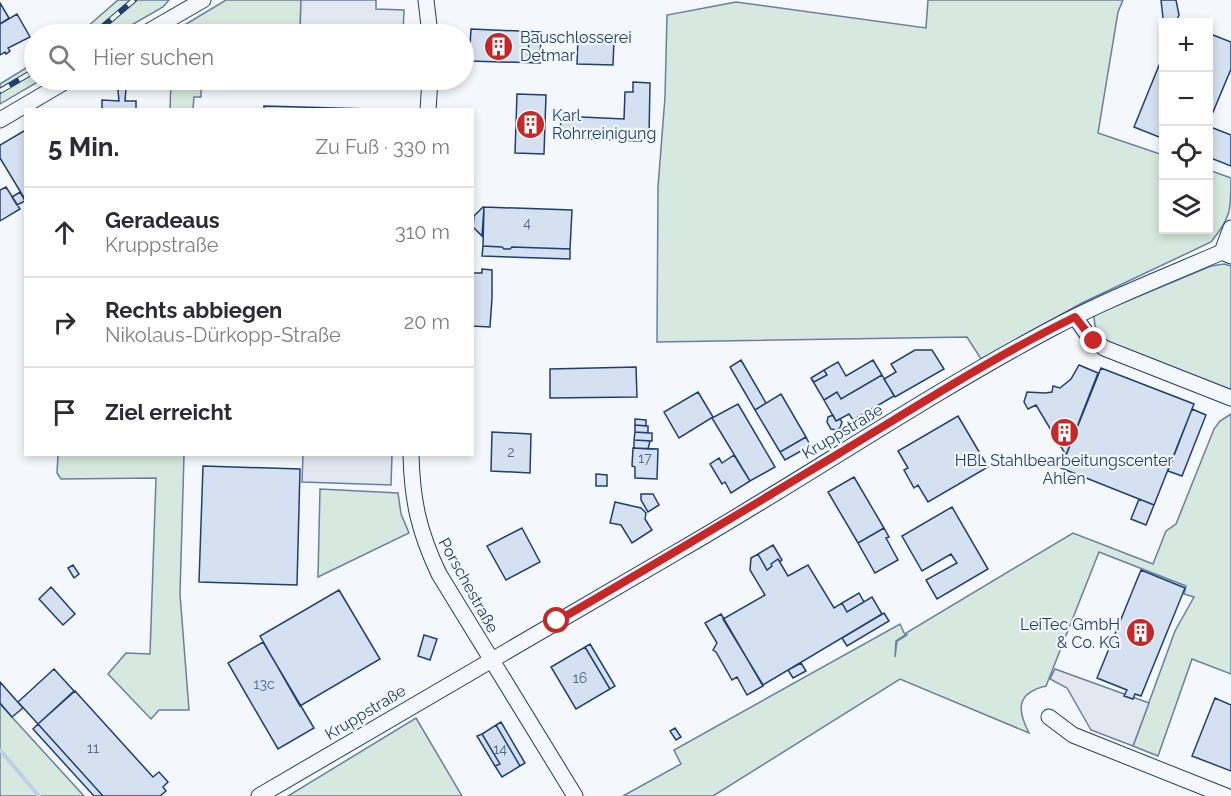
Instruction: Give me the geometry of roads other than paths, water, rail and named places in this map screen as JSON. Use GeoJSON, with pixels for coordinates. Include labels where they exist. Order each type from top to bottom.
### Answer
{"type":"FeatureCollection","features":[{"type":"Feature","properties":{"kind":"street"},"geometry":{"type":"LineString","coordinates":[[161,24],[203,0]]}},
{"type":"Feature","properties":{"kind":"street"},"geometry":{"type":"LineString","coordinates":[[426,0],[429,24]]}},
{"type":"Feature","properties":{"kind":"street"},"geometry":{"type":"LineString","coordinates":[[0,120],[51,90]]}},
{"type":"Feature","properties":{"kind":"street"},"geometry":{"type":"LineString","coordinates":[[428,108],[429,90]]}},
{"type":"Feature","properties":{"kind":"street","name":"Kruppstraße"},"geometry":{"type":"LineString","coordinates":[[259,796],[490,659],[678,552],[1048,330],[1226,254],[1231,228]]}},
{"type":"Feature","properties":{"kind":"street"},"geometry":{"type":"LineString","coordinates":[[1075,317],[1087,334],[1104,348],[1231,398]]}},
{"type":"Feature","properties":{"kind":"street","name":"Porschestraße"},"geometry":{"type":"LineString","coordinates":[[411,456],[414,506],[425,545],[439,574],[490,659]]}},
{"type":"Feature","properties":{"kind":"street"},"geometry":{"type":"LineString","coordinates":[[490,659],[574,796]]}},
{"type":"Feature","properties":{"kind":"street"},"geometry":{"type":"LineString","coordinates":[[1049,717],[1073,735],[1226,796]]}},
{"type":"Feature","properties":{"kind":"waterway"},"geometry":{"type":"LineString","coordinates":[[0,750],[39,796]]}},
{"type":"Feature","properties":{"kind":"railway"},"geometry":{"type":"LineString","coordinates":[[106,24],[134,0]]}},
{"type":"Feature","properties":{"kind":"railway"},"geometry":{"type":"LineString","coordinates":[[0,91],[24,77]]}},
{"type":"Feature","properties":{"kind":"place","name":"Bauschlosserei Detmar"},"geometry":{"type":"Point","coordinates":[499,46]}},
{"type":"Feature","properties":{"kind":"place","name":"Karl Rohrreinigung"},"geometry":{"type":"Point","coordinates":[531,124]}},
{"type":"Feature","properties":{"kind":"place","name":"HBL Stahlbearbeitungscenter Ahlen"},"geometry":{"type":"Point","coordinates":[1064,432]}},
{"type":"Feature","properties":{"kind":"place","name":"LeiTec GmbH & Co. KG"},"geometry":{"type":"Point","coordinates":[1141,633]}}]}
